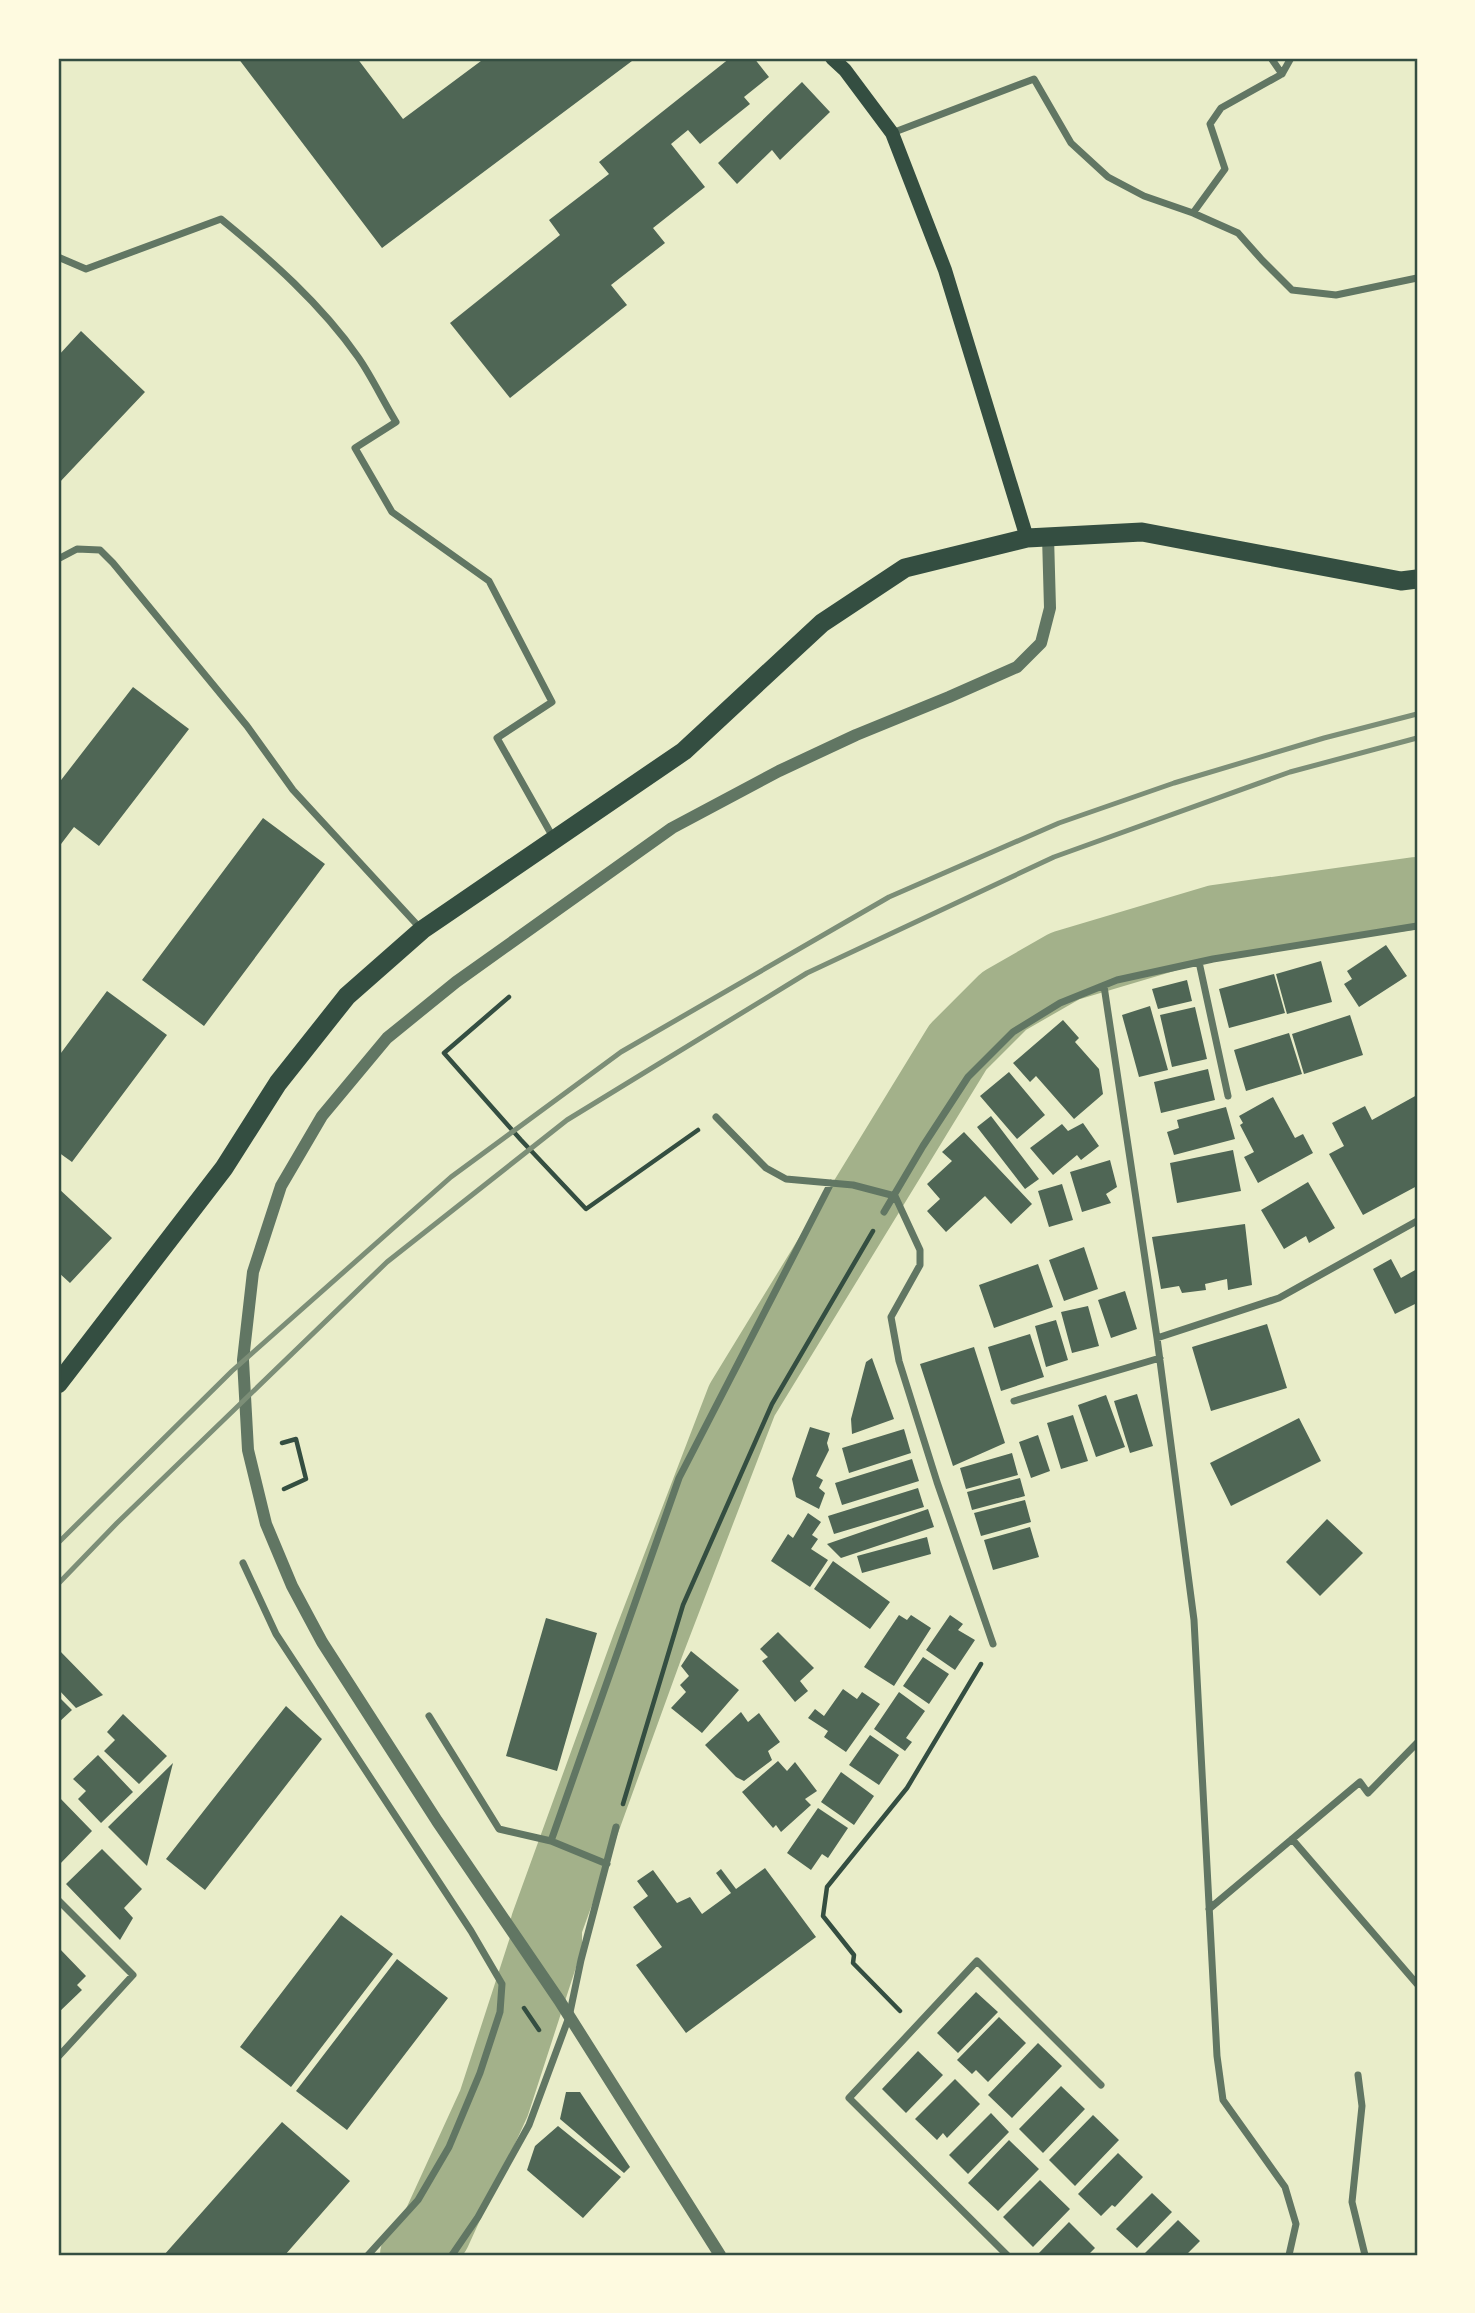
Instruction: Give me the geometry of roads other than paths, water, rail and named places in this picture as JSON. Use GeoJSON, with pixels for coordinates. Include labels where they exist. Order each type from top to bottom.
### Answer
{"type":"FeatureCollection","features":[{"type":"Feature","properties":{"kind":"highway"},"geometry":{"type":"LineString","coordinates":[[58,1384],[224,1168],[278,1083],[347,996],[422,930],[684,751],[822,623],[905,568],[1027,538],[1142,532],[1401,582],[1417,579]]}},
{"type":"Feature","properties":{"kind":"main road"},"geometry":{"type":"LineString","coordinates":[[832,58],[845,69],[892,134],[945,270],[1027,538]]}},
{"type":"Feature","properties":{"kind":"street"},"geometry":{"type":"LineString","coordinates":[[1271,58],[1282,74]]}},
{"type":"Feature","properties":{"kind":"street"},"geometry":{"type":"LineString","coordinates":[[1194,213],[1225,169],[1210,124],[1221,108],[1282,74],[1291,58]]}},
{"type":"Feature","properties":{"kind":"street"},"geometry":{"type":"LineString","coordinates":[[892,134],[1034,79],[1071,143],[1108,177],[1144,195],[1238,233],[1292,289],[1336,295],[1417,278]]}},
{"type":"Feature","properties":{"kind":"street"},"geometry":{"type":"LineString","coordinates":[[58,257],[86,269],[221,219],[281,268],[358,356],[396,422],[355,448],[392,512],[489,581],[551,702],[496,737],[554,839]]}},
{"type":"Feature","properties":{"kind":"street"},"geometry":{"type":"LineString","coordinates":[[720,2255],[607,2073],[322,1642],[292,1586],[267,1524],[248,1450],[243,1360],[253,1272],[281,1186],[322,1116],[387,1038],[456,982],[672,828],[790,765],[1017,667],[1041,643],[1050,608],[1048,536]]}},
{"type":"Feature","properties":{"kind":"street"},"geometry":{"type":"LineString","coordinates":[[58,559],[77,550],[100,551],[113,563],[247,726],[293,790],[422,930]]}},
{"type":"Feature","properties":{"kind":"street"},"geometry":{"type":"LineString","coordinates":[[884,1212],[891,1195],[968,1077],[1013,1032],[1060,1003],[1117,980],[1199,962],[1417,926]]}},
{"type":"Feature","properties":{"kind":"street"},"geometry":{"type":"LineString","coordinates":[[1199,962],[1228,1096]]}},
{"type":"Feature","properties":{"kind":"street"},"geometry":{"type":"LineString","coordinates":[[1104,986],[1160,1358],[1194,1620],[1217,2056],[1223,2101],[1285,2187],[1296,2224],[1289,2255]]}},
{"type":"Feature","properties":{"kind":"street"},"geometry":{"type":"LineString","coordinates":[[716,1117],[766,1168],[786,1179],[853,1185],[891,1195],[920,1250],[920,1265],[891,1317],[899,1361],[993,1644]]}},
{"type":"Feature","properties":{"kind":"street"},"geometry":{"type":"LineString","coordinates":[[551,1841],[679,1478],[831,1183]]}},
{"type":"Feature","properties":{"kind":"street"},"geometry":{"type":"LineString","coordinates":[[1157,1338],[1279,1298],[1417,1221]]}},
{"type":"Feature","properties":{"kind":"street"},"geometry":{"type":"LineString","coordinates":[[1014,1401],[1160,1358]]}},
{"type":"Feature","properties":{"kind":"street"},"geometry":{"type":"LineString","coordinates":[[243,1563],[276,1633],[471,1931],[502,1984],[500,2012],[484,2061],[449,2147],[418,2200],[368,2255]]}},
{"type":"Feature","properties":{"kind":"street"},"geometry":{"type":"LineString","coordinates":[[429,1716],[499,1829],[551,1841],[607,1864]]}},
{"type":"Feature","properties":{"kind":"street"},"geometry":{"type":"LineString","coordinates":[[1209,1909],[1360,1782],[1368,1793],[1417,1743]]}},
{"type":"Feature","properties":{"kind":"street"},"geometry":{"type":"LineString","coordinates":[[452,2255],[478,2217],[529,2125],[569,2017],[616,1827]]}},
{"type":"Feature","properties":{"kind":"street"},"geometry":{"type":"LineString","coordinates":[[1292,1839],[1417,1984]]}},
{"type":"Feature","properties":{"kind":"street"},"geometry":{"type":"LineString","coordinates":[[58,1899],[133,1975],[58,2057]]}},
{"type":"Feature","properties":{"kind":"street"},"geometry":{"type":"LineString","coordinates":[[1007,2255],[870,2122],[849,2098],[977,1961],[1101,2085]]}},
{"type":"Feature","properties":{"kind":"street"},"geometry":{"type":"LineString","coordinates":[[1358,2076],[1362,2106],[1352,2202],[1365,2255]]}},
{"type":"Feature","properties":{"kind":"waterway"},"geometry":{"type":"LineString","coordinates":[[416,2255],[435,2232],[494,2103],[546,1943],[546,1926],[648,1645],[742,1400],[958,1047],[1004,1001],[1065,966],[1216,921],[1417,893]]}},
{"type":"Feature","properties":{"kind":"railway"},"geometry":{"type":"LineString","coordinates":[[58,1543],[232,1371],[451,1177],[621,1052],[889,897],[1059,823],[1174,783],[1324,738],[1417,714]]}},
{"type":"Feature","properties":{"kind":"railway"},"geometry":{"type":"LineString","coordinates":[[58,1584],[117,1523],[387,1262],[567,1120],[807,973],[1054,857],[1290,772],[1417,738]]}}]}
